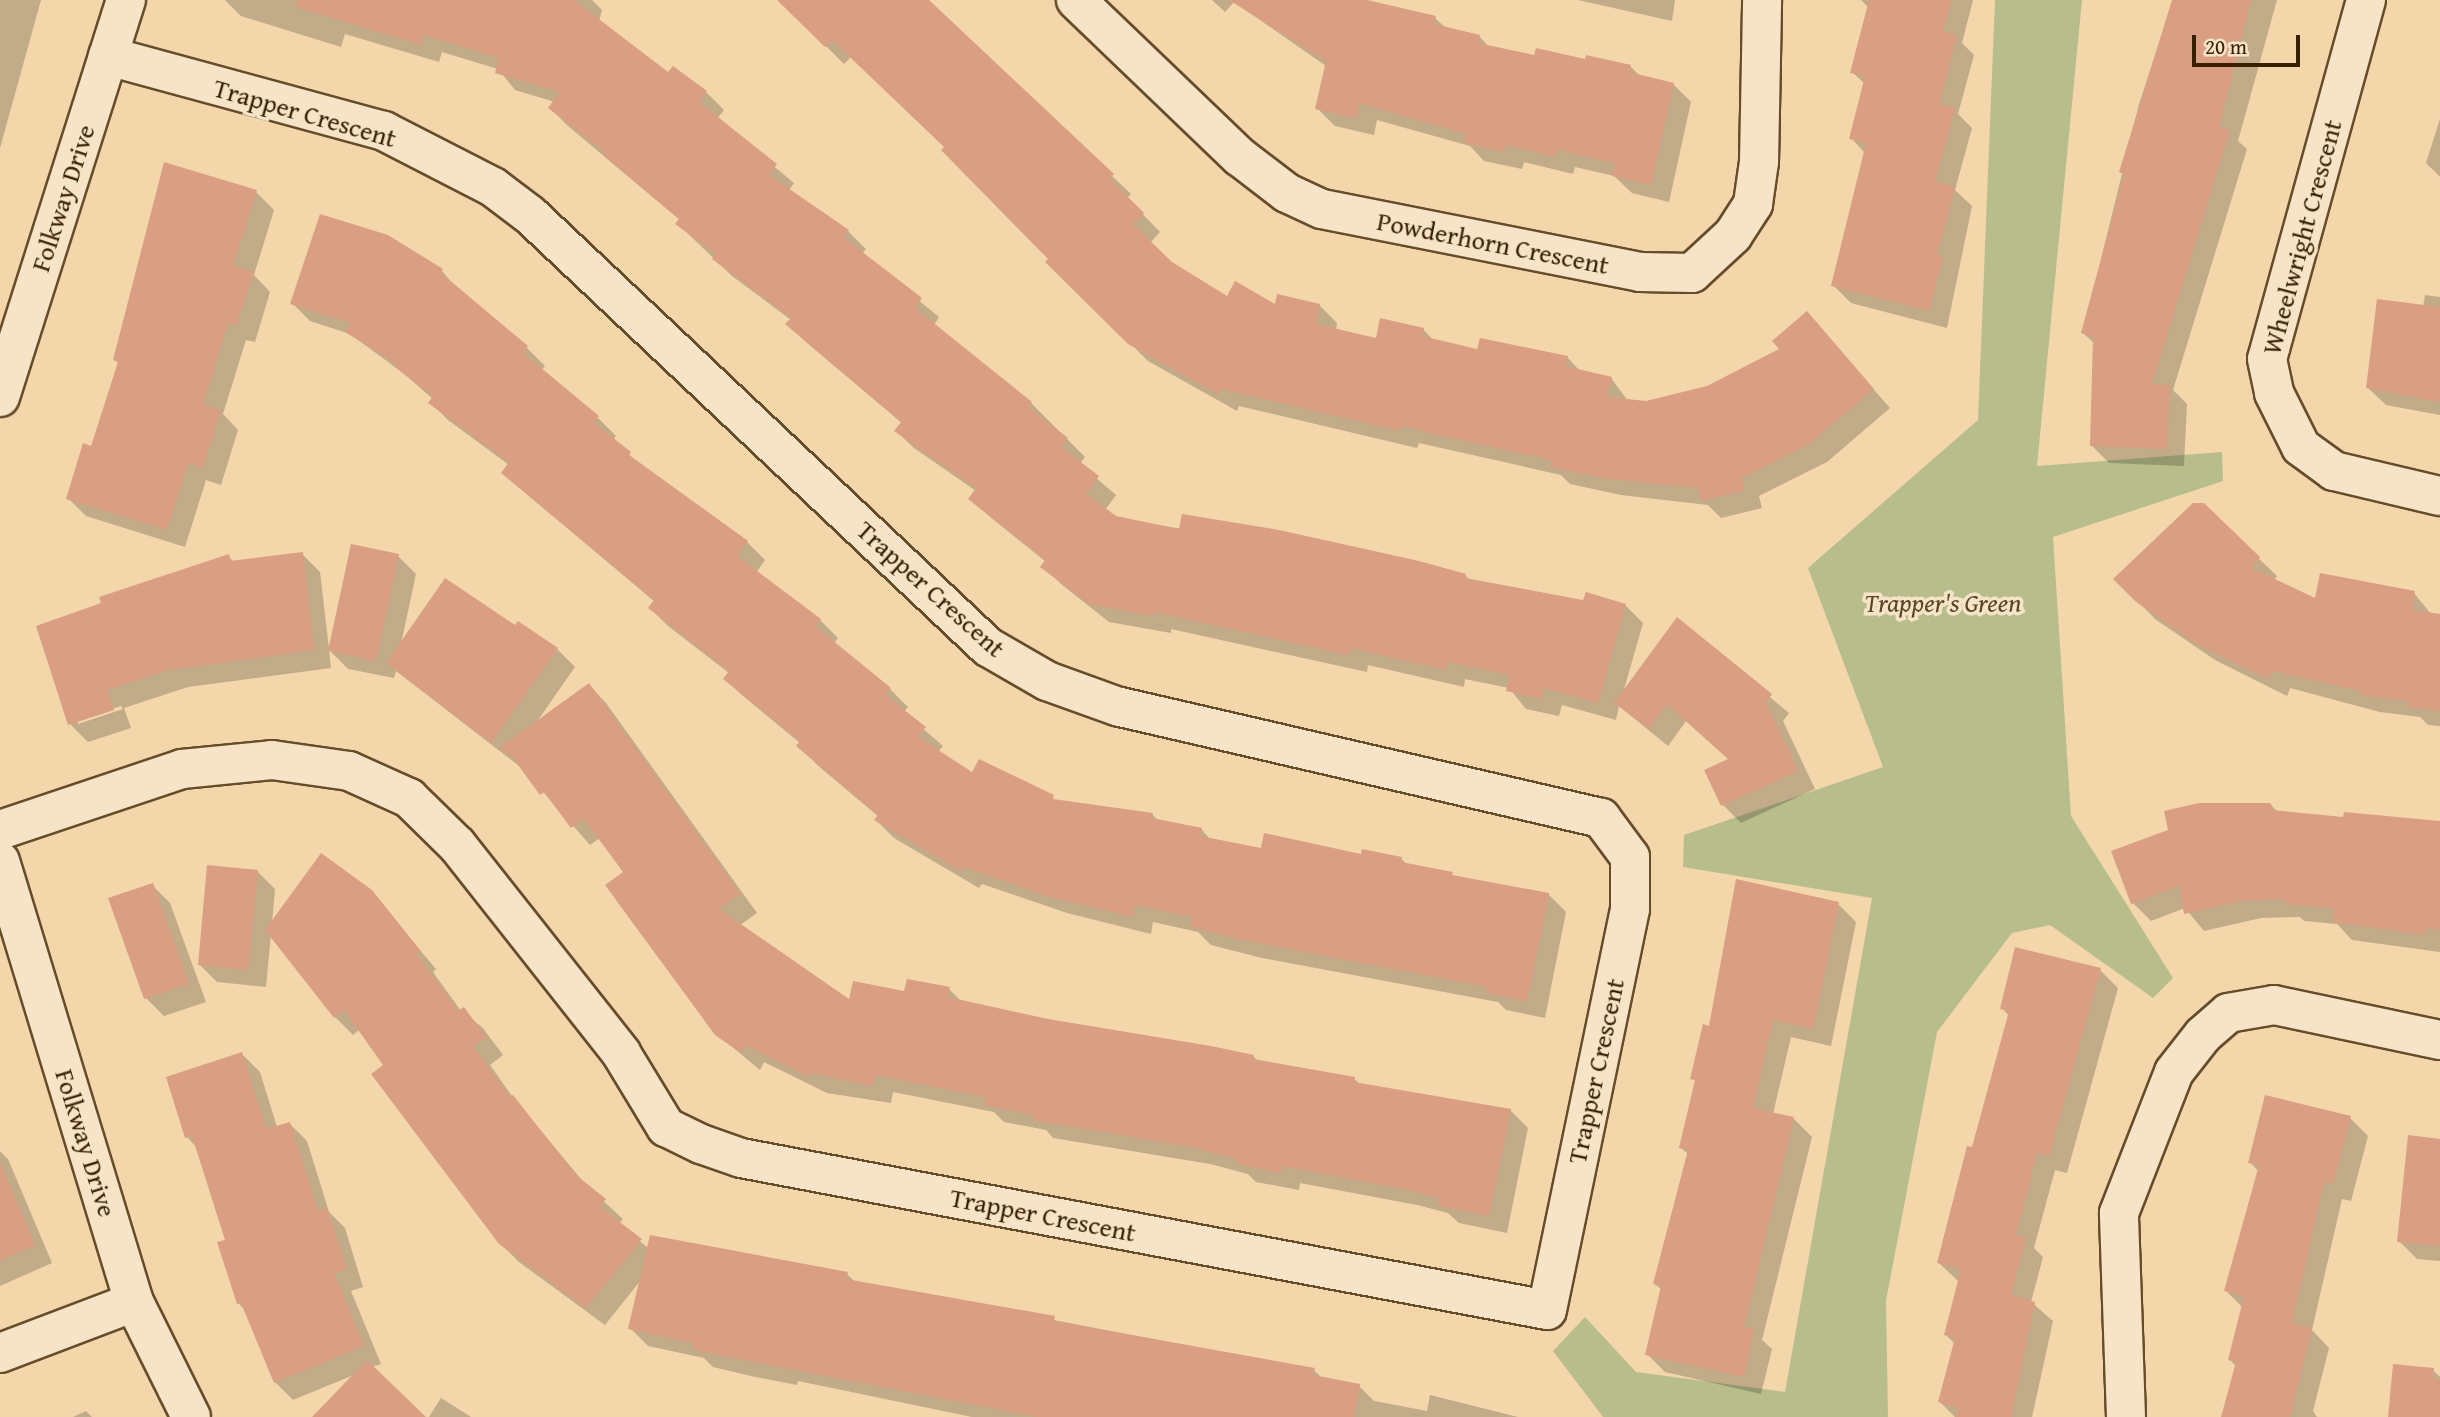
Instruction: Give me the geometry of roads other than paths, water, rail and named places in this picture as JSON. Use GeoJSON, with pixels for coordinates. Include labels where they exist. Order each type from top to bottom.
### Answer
{"type":"FeatureCollection","features":[{"type":"Feature","properties":{"kind":"street","name":"Folkway Drive"},"geometry":{"type":"LineString","coordinates":[[0,397],[126,0]]}},
{"type":"Feature","properties":{"kind":"street","name":"Powderhorn Crescent"},"geometry":{"type":"LineString","coordinates":[[1076,0],[1240,157],[1287,192],[1322,209],[1640,272],[1692,272],[1733,235],[1753,204],[1759,162],[1762,0]]}},
{"type":"Feature","properties":{"kind":"street","name":"Wheelwright Crescent"},"geometry":{"type":"LineString","coordinates":[[2367,0],[2267,359],[2274,393],[2301,447],[2334,471],[2440,496]]}},
{"type":"Feature","properties":{"kind":"street","name":"Trapper Crescent"},"geometry":{"type":"LineString","coordinates":[[0,830],[182,769],[272,760],[349,771],[410,798],[457,845],[621,1053],[666,1127],[701,1144],[741,1158],[1547,1310],[1630,909],[1630,857],[1601,818],[1119,707],[1046,681],[988,647],[540,225],[493,187],[384,131],[108,56]]}},
{"type":"Feature","properties":{"kind":"street","name":"Folkway Drive"},"geometry":{"type":"LineString","coordinates":[[0,861],[134,1302],[191,1417]]}},
{"type":"Feature","properties":{"kind":"street"},"geometry":{"type":"LineString","coordinates":[[2126,1417],[2119,1213],[2174,1072],[2203,1035],[2228,1013],[2274,1005],[2440,1040]]}},
{"type":"Feature","properties":{"kind":"street"},"geometry":{"type":"LineString","coordinates":[[0,1353],[134,1302]]}},
{"type":"Feature","properties":{"kind":"park label","name":"Trapper's Green"},"geometry":{"type":"Point","coordinates":[1943,603]}}]}
